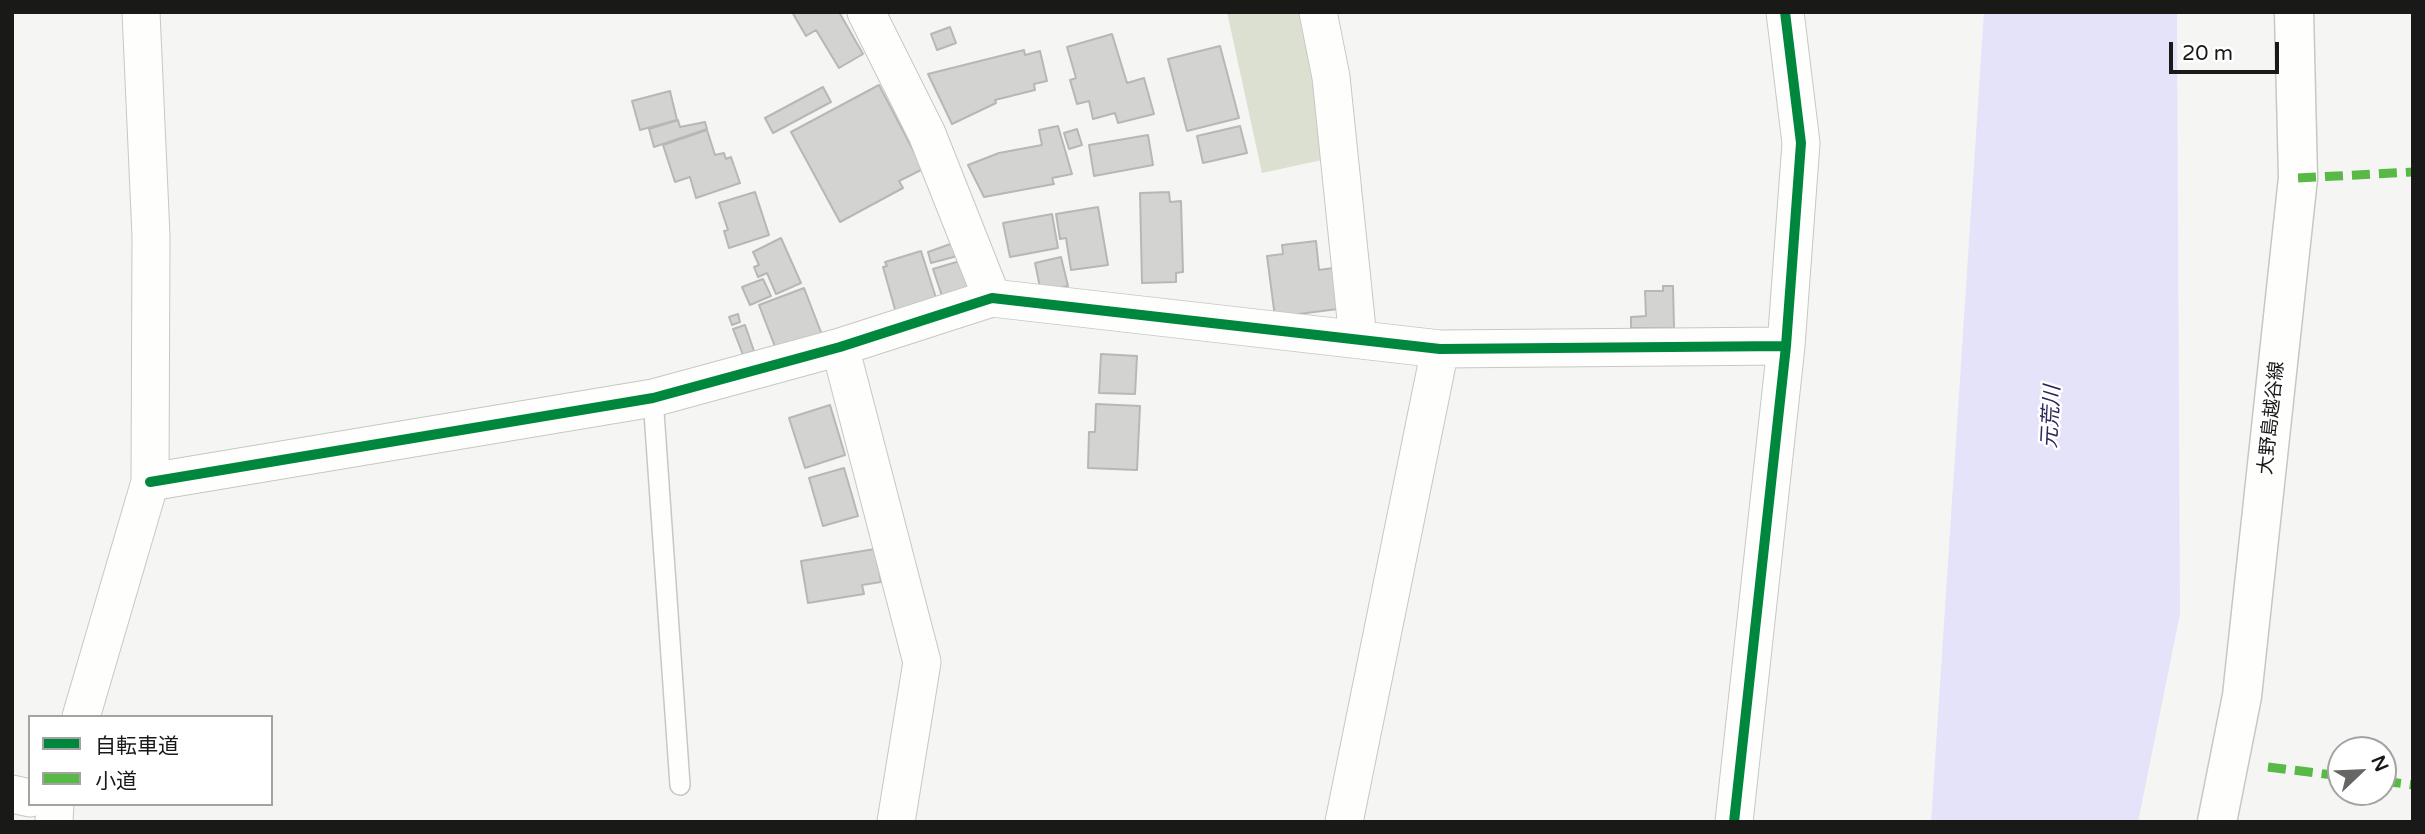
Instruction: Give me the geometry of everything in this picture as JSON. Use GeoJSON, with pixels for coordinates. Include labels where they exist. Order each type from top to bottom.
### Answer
{"type":"FeatureCollection","features":[{"type":"Feature","properties":{"kind":"main road","name":"大野島越谷線"},"geometry":{"type":"LineString","coordinates":[[2217,822],[2242,696],[2298,178],[2294,12]]}},
{"type":"Feature","properties":{"kind":"street"},"geometry":{"type":"LineString","coordinates":[[81,715],[150,482],[151,236],[141,12]]}},
{"type":"Feature","properties":{"kind":"street"},"geometry":{"type":"LineString","coordinates":[[866,12],[927,134],[992,298]]}},
{"type":"Feature","properties":{"kind":"street"},"geometry":{"type":"LineString","coordinates":[[1318,12],[1331,76],[1358,339]]}},
{"type":"Feature","properties":{"kind":"street"},"geometry":{"type":"LineString","coordinates":[[1734,822],[1787,346],[1801,143],[1785,12]]}},
{"type":"Feature","properties":{"kind":"street"},"geometry":{"type":"LineString","coordinates":[[150,482],[653,398],[840,347],[992,298],[1440,348],[1787,346]]}},
{"type":"Feature","properties":{"kind":"street"},"geometry":{"type":"LineString","coordinates":[[840,347],[922,662],[896,822]]}},
{"type":"Feature","properties":{"kind":"street"},"geometry":{"type":"LineString","coordinates":[[1344,822],[1440,348]]}},
{"type":"Feature","properties":{"kind":"lane"},"geometry":{"type":"LineString","coordinates":[[653,398],[680,785]]}},
{"type":"Feature","properties":{"kind":"green space"},"geometry":{"type":"Polygon","coordinates":[[[1227,12],[1304,12],[1331,158],[1262,173],[1227,12]]]}},
{"type":"Feature","properties":{"kind":"water","name":"元荒川"},"geometry":{"type":"Polygon","coordinates":[[[1984,12],[2177,12],[2180,614],[2138,822],[1931,822],[1984,12]]]}},
{"type":"Feature","properties":{"kind":"building"},"geometry":{"type":"Polygon","coordinates":[[[792,12],[839,12],[863,54],[839,68],[816,30],[806,36],[792,12]]]}},
{"type":"Feature","properties":{"kind":"building"},"geometry":{"type":"Polygon","coordinates":[[[950,27],[956,43],[937,50],[931,34],[950,27]]]}},
{"type":"Feature","properties":{"kind":"building"},"geometry":{"type":"Polygon","coordinates":[[[1112,34],[1127,83],[1144,78],[1154,114],[1118,123],[1115,113],[1093,119],[1089,101],[1077,104],[1070,80],[1076,78],[1067,47],[1112,34]]]}},
{"type":"Feature","properties":{"kind":"building"},"geometry":{"type":"Polygon","coordinates":[[[1220,46],[1239,118],[1187,131],[1168,59],[1220,46]]]}},
{"type":"Feature","properties":{"kind":"building"},"geometry":{"type":"Polygon","coordinates":[[[1024,50],[1025,55],[1040,51],[1047,81],[1034,84],[1035,90],[995,100],[996,103],[952,124],[928,74],[1024,50]]]}},
{"type":"Feature","properties":{"kind":"building"},"geometry":{"type":"Polygon","coordinates":[[[879,85],[923,169],[899,181],[903,188],[840,222],[791,132],[879,85]]]}},
{"type":"Feature","properties":{"kind":"building"},"geometry":{"type":"Polygon","coordinates":[[[823,87],[831,102],[773,133],[765,118],[823,87]]]}},
{"type":"Feature","properties":{"kind":"building"},"geometry":{"type":"Polygon","coordinates":[[[670,91],[677,120],[640,130],[632,101],[670,91]]]}},
{"type":"Feature","properties":{"kind":"building"},"geometry":{"type":"Polygon","coordinates":[[[678,120],[680,127],[705,122],[707,129],[654,147],[649,129],[678,120]]]}},
{"type":"Feature","properties":{"kind":"building"},"geometry":{"type":"Polygon","coordinates":[[[1058,126],[1072,174],[1052,178],[1054,184],[984,197],[968,165],[999,153],[1042,145],[1039,130],[1058,126]]]}},
{"type":"Feature","properties":{"kind":"building"},"geometry":{"type":"Polygon","coordinates":[[[1240,126],[1247,153],[1203,163],[1197,136],[1240,126]]]}},
{"type":"Feature","properties":{"kind":"building"},"geometry":{"type":"Polygon","coordinates":[[[1077,129],[1082,145],[1069,149],[1064,133],[1077,129]]]}},
{"type":"Feature","properties":{"kind":"building"},"geometry":{"type":"Polygon","coordinates":[[[707,130],[715,155],[724,153],[726,159],[731,157],[740,183],[696,198],[690,177],[675,182],[663,145],[707,130]]]}},
{"type":"Feature","properties":{"kind":"building"},"geometry":{"type":"Polygon","coordinates":[[[1148,135],[1153,165],[1094,176],[1089,145],[1148,135]]]}},
{"type":"Feature","properties":{"kind":"building"},"geometry":{"type":"Polygon","coordinates":[[[755,192],[769,235],[729,248],[724,231],[728,230],[719,203],[755,192]]]}},
{"type":"Feature","properties":{"kind":"building"},"geometry":{"type":"Polygon","coordinates":[[[1169,192],[1170,202],[1181,201],[1183,272],[1176,273],[1176,282],[1142,283],[1140,193],[1169,192]]]}},
{"type":"Feature","properties":{"kind":"building"},"geometry":{"type":"Polygon","coordinates":[[[1098,207],[1108,265],[1071,270],[1066,238],[1060,239],[1056,214],[1098,207]]]}},
{"type":"Feature","properties":{"kind":"building"},"geometry":{"type":"Polygon","coordinates":[[[1052,214],[1058,248],[1010,257],[1003,223],[1052,214]]]}},
{"type":"Feature","properties":{"kind":"building"},"geometry":{"type":"Polygon","coordinates":[[[781,238],[801,283],[776,294],[767,273],[758,277],[754,267],[759,265],[753,252],[781,238]]]}},
{"type":"Feature","properties":{"kind":"building"},"geometry":{"type":"Polygon","coordinates":[[[1316,241],[1319,270],[1333,268],[1338,309],[1275,317],[1267,256],[1283,254],[1282,245],[1316,241]]]}},
{"type":"Feature","properties":{"kind":"building"},"geometry":{"type":"Polygon","coordinates":[[[956,242],[961,255],[931,263],[928,252],[956,242]]]}},
{"type":"Feature","properties":{"kind":"building"},"geometry":{"type":"Polygon","coordinates":[[[921,251],[937,301],[898,320],[883,267],[887,266],[885,262],[921,251]]]}},
{"type":"Feature","properties":{"kind":"building"},"geometry":{"type":"Polygon","coordinates":[[[1061,257],[1068,286],[1041,292],[1035,263],[1061,257]]]}},
{"type":"Feature","properties":{"kind":"building"},"geometry":{"type":"Polygon","coordinates":[[[960,261],[969,288],[942,296],[933,269],[960,261]]]}},
{"type":"Feature","properties":{"kind":"building"},"geometry":{"type":"Polygon","coordinates":[[[763,279],[771,296],[750,305],[742,287],[763,279]]]}},
{"type":"Feature","properties":{"kind":"building"},"geometry":{"type":"Polygon","coordinates":[[[1663,286],[1673,286],[1674,328],[1631,328],[1631,317],[1646,316],[1645,291],[1663,291],[1663,286]]]}},
{"type":"Feature","properties":{"kind":"building"},"geometry":{"type":"Polygon","coordinates":[[[804,288],[824,340],[779,357],[759,305],[804,288]]]}},
{"type":"Feature","properties":{"kind":"building"},"geometry":{"type":"Polygon","coordinates":[[[738,314],[740,322],[732,325],[729,317],[738,314]]]}},
{"type":"Feature","properties":{"kind":"building"},"geometry":{"type":"Polygon","coordinates":[[[745,325],[754,351],[743,355],[733,329],[745,325]]]}},
{"type":"Feature","properties":{"kind":"building"},"geometry":{"type":"Polygon","coordinates":[[[1101,354],[1137,356],[1135,394],[1099,393],[1101,354]]]}},
{"type":"Feature","properties":{"kind":"building"},"geometry":{"type":"Polygon","coordinates":[[[1096,404],[1140,406],[1137,470],[1088,468],[1089,432],[1095,432],[1096,404]]]}},
{"type":"Feature","properties":{"kind":"building"},"geometry":{"type":"Polygon","coordinates":[[[830,405],[845,455],[805,468],[789,418],[830,405]]]}},
{"type":"Feature","properties":{"kind":"building"},"geometry":{"type":"Polygon","coordinates":[[[844,468],[858,516],[823,526],[809,478],[844,468]]]}},
{"type":"Feature","properties":{"kind":"building"},"geometry":{"type":"Polygon","coordinates":[[[875,549],[881,582],[862,585],[864,594],[808,603],[801,561],[875,549]]]}},
{"type":"Feature","properties":{"kind":"marked path"},"geometry":{"type":"LineString","coordinates":[[2298,178],[2413,172]]}},
{"type":"Feature","properties":{"kind":"marked path"},"geometry":{"type":"LineString","coordinates":[[2268,767],[2327,774]]}},
{"type":"Feature","properties":{"kind":"marked path"},"geometry":{"type":"LineString","coordinates":[[2397,783],[2413,785]]}},
{"type":"Feature","properties":{"kind":"cycle path"},"geometry":{"type":"LineString","coordinates":[[1734,822],[1786,346],[1801,143],[1785,12]]}},
{"type":"Feature","properties":{"kind":"cycle path"},"geometry":{"type":"LineString","coordinates":[[150,482],[653,398],[840,347],[992,298],[1440,349],[1786,346]]}}]}
